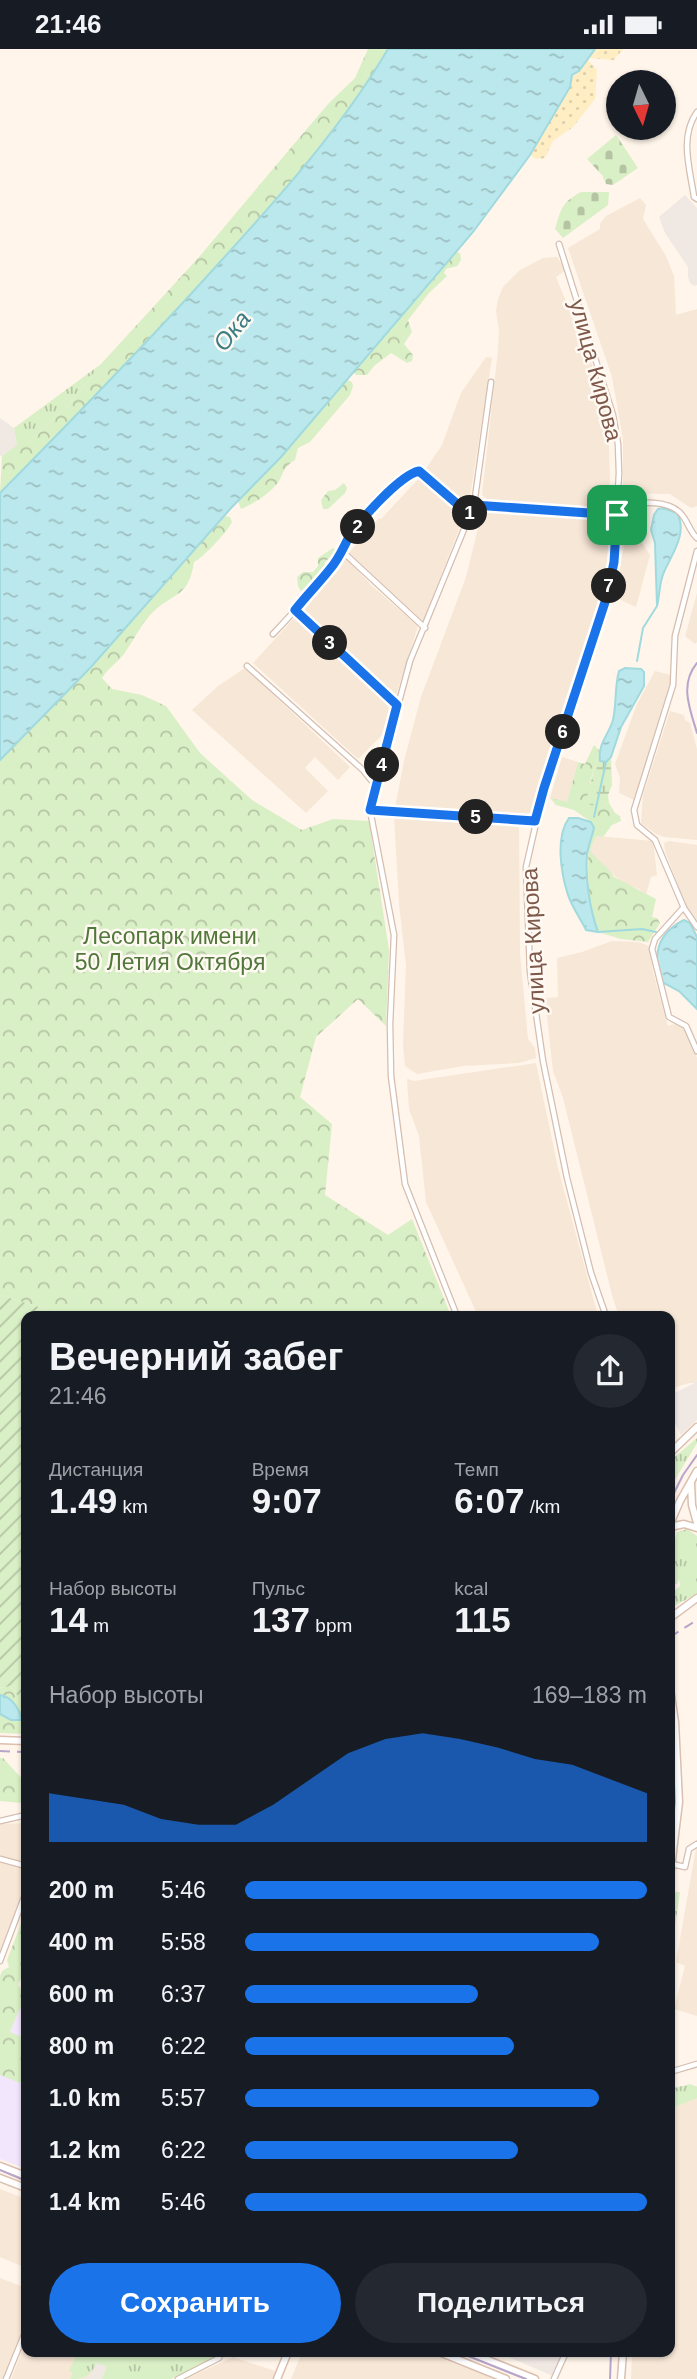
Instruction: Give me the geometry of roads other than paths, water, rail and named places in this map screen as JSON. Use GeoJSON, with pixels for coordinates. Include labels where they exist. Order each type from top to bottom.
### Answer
{"type":"FeatureCollection","features":[{"type":"Feature","properties":{"kind":"main road"},"geometry":{"type":"LineString","coordinates":[[675,1448],[697,1427]]}},
{"type":"Feature","properties":{"kind":"main road"},"geometry":{"type":"LineString","coordinates":[[675,1514],[697,1471]]}},
{"type":"Feature","properties":{"kind":"main road"},"geometry":{"type":"LineString","coordinates":[[675,1525],[697,1525],[692,1504],[691,1480]]}},
{"type":"Feature","properties":{"kind":"main road"},"geometry":{"type":"LineString","coordinates":[[675,1614],[697,1598]]}},
{"type":"Feature","properties":{"kind":"main road"},"geometry":{"type":"LineString","coordinates":[[0,1740],[21,1741]]}},
{"type":"Feature","properties":{"kind":"main road"},"geometry":{"type":"LineString","coordinates":[[675,1744],[679,1788],[675,1831]]}},
{"type":"Feature","properties":{"kind":"main road"},"geometry":{"type":"LineString","coordinates":[[0,2166],[21,2174]]}},
{"type":"Feature","properties":{"kind":"main road"},"geometry":{"type":"LineString","coordinates":[[0,2178],[21,2186]]}},
{"type":"Feature","properties":{"kind":"main road"},"geometry":{"type":"LineString","coordinates":[[277,2379],[286,2357]]}},
{"type":"Feature","properties":{"kind":"main road"},"geometry":{"type":"LineString","coordinates":[[451,2357],[506,2379]]}},
{"type":"Feature","properties":{"kind":"main road"},"geometry":{"type":"LineString","coordinates":[[480,2357],[535,2379]]}},
{"type":"Feature","properties":{"kind":"main road"},"geometry":{"type":"LineString","coordinates":[[621,2379],[623,2357]]}},
{"type":"Feature","properties":{"kind":"street"},"geometry":{"type":"LineString","coordinates":[[695,198],[685,138],[690,122],[697,112]]}},
{"type":"Feature","properties":{"kind":"street","name":"улица Кирова"},"geometry":{"type":"LineString","coordinates":[[559,244],[613,415],[618,444],[618,505],[614,562],[607,596],[544,788],[526,867],[532,984],[543,1061],[567,1178],[591,1273],[604,1311]]}},
{"type":"Feature","properties":{"kind":"street"},"geometry":{"type":"LineString","coordinates":[[455,1311],[405,1184],[391,1076],[390,1024],[394,935],[370,810],[410,661],[474,505],[491,382]]}},
{"type":"Feature","properties":{"kind":"street"},"geometry":{"type":"LineString","coordinates":[[273,634],[343,552],[349,538],[360,524],[396,486],[415,472],[422,472],[470,515]]}},
{"type":"Feature","properties":{"kind":"street"},"geometry":{"type":"LineString","coordinates":[[618,505],[652,503],[671,506],[680,512],[697,538]]}},
{"type":"Feature","properties":{"kind":"street"},"geometry":{"type":"LineString","coordinates":[[474,505],[617,515]]}},
{"type":"Feature","properties":{"kind":"street"},"geometry":{"type":"LineString","coordinates":[[697,551],[675,636],[673,685],[634,810],[637,825],[655,839],[684,908],[697,927]]}},
{"type":"Feature","properties":{"kind":"street"},"geometry":{"type":"LineString","coordinates":[[343,552],[425,628]]}},
{"type":"Feature","properties":{"kind":"street"},"geometry":{"type":"LineString","coordinates":[[295,610],[397,705]]}},
{"type":"Feature","properties":{"kind":"street"},"geometry":{"type":"LineString","coordinates":[[247,666],[363,770],[376,786]]}},
{"type":"Feature","properties":{"kind":"street"},"geometry":{"type":"LineString","coordinates":[[370,810],[535,821]]}},
{"type":"Feature","properties":{"kind":"street"},"geometry":{"type":"LineString","coordinates":[[684,908],[655,939],[652,949],[669,1017],[687,1026],[697,1051]]}},
{"type":"Feature","properties":{"kind":"street"},"geometry":{"type":"LineString","coordinates":[[0,1821],[21,1816]]}},
{"type":"Feature","properties":{"kind":"street"},"geometry":{"type":"LineString","coordinates":[[675,1865],[685,1867],[689,1849],[697,1844]]}},
{"type":"Feature","properties":{"kind":"street"},"geometry":{"type":"LineString","coordinates":[[0,1859],[21,1865]]}},
{"type":"Feature","properties":{"kind":"street"},"geometry":{"type":"LineString","coordinates":[[0,1961],[21,1905]]}},
{"type":"Feature","properties":{"kind":"street"},"geometry":{"type":"LineString","coordinates":[[675,2070],[697,2063]]}},
{"type":"Feature","properties":{"kind":"street"},"geometry":{"type":"LineString","coordinates":[[6,2379],[21,2342]]}},
{"type":"Feature","properties":{"kind":"street"},"geometry":{"type":"LineString","coordinates":[[178,2379],[219,2357]]}},
{"type":"Feature","properties":{"kind":"street"},"geometry":{"type":"LineString","coordinates":[[554,2379],[564,2357]]}},
{"type":"Feature","properties":{"kind":"water","name":"Ока"},"geometry":{"type":"Polygon","coordinates":[[[388,49],[595,49],[579,71],[572,75],[570,87],[530,155],[473,232],[281,457],[231,508],[91,667],[0,760],[0,493],[139,350],[266,211],[331,133],[388,49]]]}},
{"type":"Feature","properties":{"kind":"water"},"geometry":{"type":"Polygon","coordinates":[[[658,509],[677,513],[681,528],[678,543],[662,576],[657,606],[655,543],[651,530],[654,515],[658,509]]]}},
{"type":"Feature","properties":{"kind":"water"},"geometry":{"type":"Polygon","coordinates":[[[625,668],[641,669],[644,672],[644,686],[621,727],[611,757],[606,762],[600,761],[601,746],[614,718],[619,671],[625,668]]]}},
{"type":"Feature","properties":{"kind":"water"},"geometry":{"type":"Polygon","coordinates":[[[569,818],[591,822],[594,828],[588,852],[587,874],[590,904],[598,932],[586,930],[565,886],[561,845],[569,818]]]}},
{"type":"Feature","properties":{"kind":"water"},"geometry":{"type":"Polygon","coordinates":[[[684,920],[690,923],[697,937],[697,1009],[679,991],[662,982],[657,963],[657,954],[663,938],[684,920]]]}},
{"type":"Feature","properties":{"kind":"water"},"geometry":{"type":"Polygon","coordinates":[[[0,1695],[15,1704],[21,1720],[11,1720],[0,1714],[0,1695]]]}},
{"type":"Feature","properties":{"kind":"waterway"},"geometry":{"type":"LineString","coordinates":[[637,661],[643,628],[657,606]]}},
{"type":"Feature","properties":{"kind":"waterway"},"geometry":{"type":"LineString","coordinates":[[594,817],[606,762]]}},
{"type":"Feature","properties":{"kind":"waterway"},"geometry":{"type":"LineString","coordinates":[[598,932],[642,929],[656,932]]}},
{"type":"Feature","properties":{"kind":"tram line"},"geometry":{"type":"LineString","coordinates":[[697,663],[687,688],[697,733]]}},
{"type":"Feature","properties":{"kind":"tram line"},"geometry":{"type":"LineString","coordinates":[[675,1491],[697,1455]]}},
{"type":"Feature","properties":{"kind":"tram line"},"geometry":{"type":"LineString","coordinates":[[0,2170],[21,2179]]}},
{"type":"Feature","properties":{"kind":"tram line"},"geometry":{"type":"LineString","coordinates":[[471,2357],[526,2379]]}},
{"type":"Feature","properties":{"kind":"tram line"},"geometry":{"type":"LineString","coordinates":[[610,2379],[611,2357]]}},
{"type":"Feature","properties":{"kind":"railway"},"geometry":{"type":"LineString","coordinates":[[675,1634],[697,1620]]}},
{"type":"Feature","properties":{"kind":"railway"},"geometry":{"type":"LineString","coordinates":[[0,1751],[21,1752]]}},
{"type":"Feature","properties":{"kind":"park label","name":"Лесопарк имени 50 Летия Октября"},"geometry":{"type":"Point","coordinates":[170,949]}}]}
